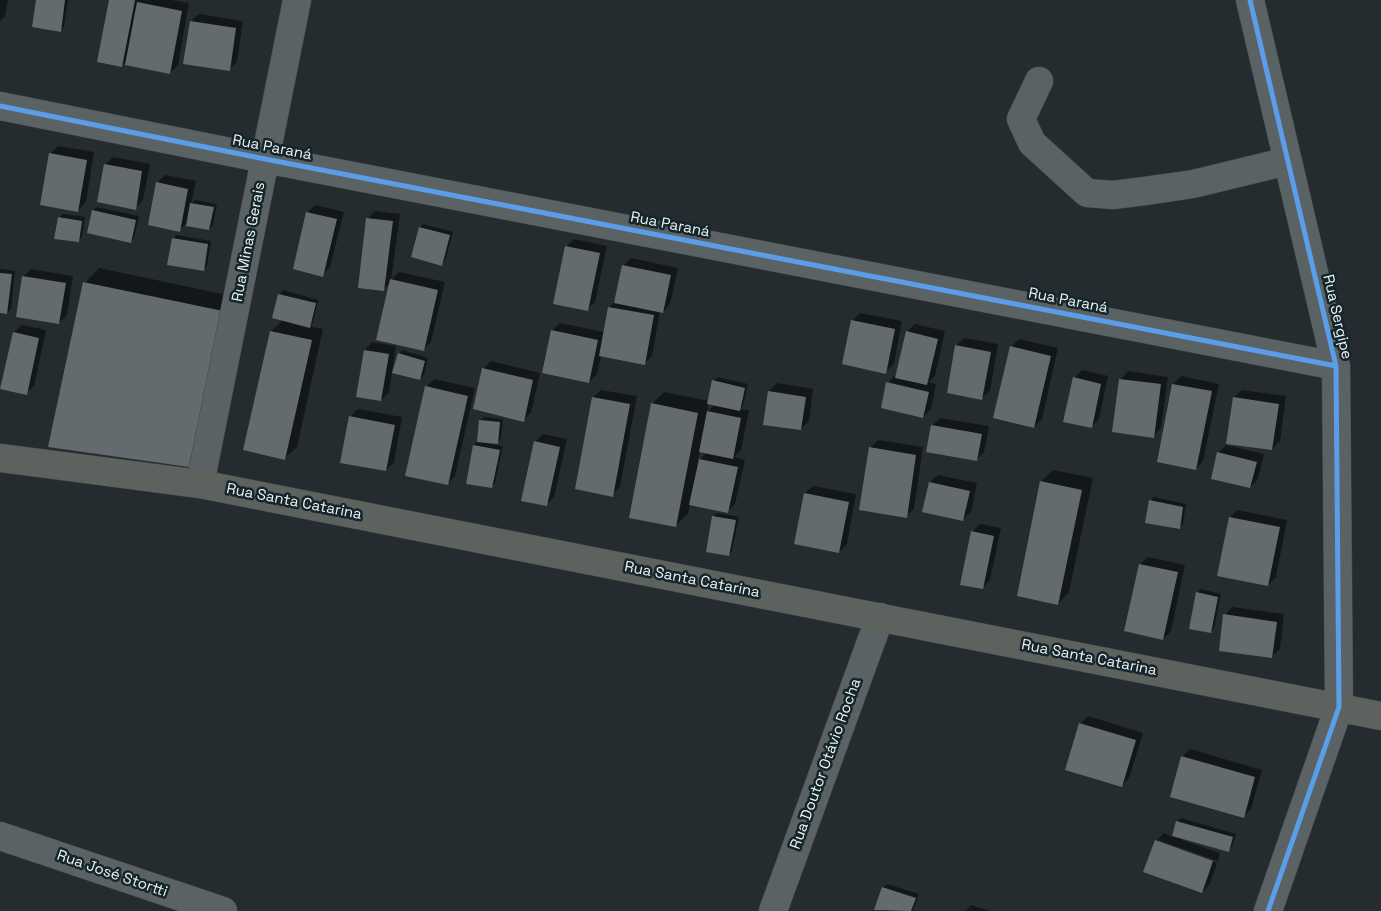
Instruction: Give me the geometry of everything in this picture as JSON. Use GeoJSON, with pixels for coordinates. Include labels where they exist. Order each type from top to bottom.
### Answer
{"type":"FeatureCollection","features":[{"type":"Feature","properties":{"kind":"main road","name":"Rua Santa Catarina"},"geometry":{"type":"LineString","coordinates":[[0,458],[200,484],[1381,716]]}},
{"type":"Feature","properties":{"kind":"street","name":"Rua Minas Gerais"},"geometry":{"type":"LineString","coordinates":[[200,484],[297,0]]}},
{"type":"Feature","properties":{"kind":"street","name":"Rua Sergipe"},"geometry":{"type":"LineString","coordinates":[[1250,0],[1336,366],[1339,707],[1268,911]]}},
{"type":"Feature","properties":{"kind":"street"},"geometry":{"type":"LineString","coordinates":[[1039,80],[1022,119],[1032,142],[1087,193],[1113,195],[1184,185],[1288,161]]}},
{"type":"Feature","properties":{"kind":"street","name":"Rua Paraná"},"geometry":{"type":"LineString","coordinates":[[0,106],[265,160],[1336,366]]}},
{"type":"Feature","properties":{"kind":"street","name":"Rua Doutor Otávio Rocha"},"geometry":{"type":"LineString","coordinates":[[773,911],[880,617]]}},
{"type":"Feature","properties":{"kind":"street","name":"Rua José Stortti"},"geometry":{"type":"LineString","coordinates":[[0,836],[223,911]]}},
{"type":"Feature","properties":{"kind":"building"},"geometry":{"type":"Polygon","coordinates":[[[36,0],[65,0],[61,32],[32,27],[36,0]]]}},
{"type":"Feature","properties":{"kind":"building"},"geometry":{"type":"Polygon","coordinates":[[[109,0],[135,0],[122,67],[97,62],[109,0]]]}},
{"type":"Feature","properties":{"kind":"building"},"geometry":{"type":"Polygon","coordinates":[[[137,2],[182,11],[170,74],[125,65],[137,2]]]}},
{"type":"Feature","properties":{"kind":"building"},"geometry":{"type":"Polygon","coordinates":[[[190,21],[236,28],[230,71],[183,64],[190,21]]]}},
{"type":"Feature","properties":{"kind":"building"},"geometry":{"type":"Polygon","coordinates":[[[49,153],[87,160],[78,212],[40,205],[49,153]]]}},
{"type":"Feature","properties":{"kind":"building"},"geometry":{"type":"Polygon","coordinates":[[[104,164],[142,171],[136,210],[97,202],[104,164]]]}},
{"type":"Feature","properties":{"kind":"building"},"geometry":{"type":"Polygon","coordinates":[[[156,182],[188,189],[180,232],[148,225],[156,182]]]}},
{"type":"Feature","properties":{"kind":"building"},"geometry":{"type":"Polygon","coordinates":[[[190,203],[214,207],[209,230],[186,226],[190,203]]]}},
{"type":"Feature","properties":{"kind":"building"},"geometry":{"type":"Polygon","coordinates":[[[92,210],[136,220],[131,243],[87,233],[92,210]]]}},
{"type":"Feature","properties":{"kind":"building"},"geometry":{"type":"Polygon","coordinates":[[[306,212],[337,219],[323,277],[293,269],[306,212]]]}},
{"type":"Feature","properties":{"kind":"building"},"geometry":{"type":"Polygon","coordinates":[[[58,217],[82,221],[79,242],[54,239],[58,217]]]}},
{"type":"Feature","properties":{"kind":"building"},"geometry":{"type":"Polygon","coordinates":[[[366,218],[393,221],[384,291],[358,288],[366,218]]]}},
{"type":"Feature","properties":{"kind":"building"},"geometry":{"type":"Polygon","coordinates":[[[419,227],[450,235],[442,266],[411,257],[419,227]]]}},
{"type":"Feature","properties":{"kind":"building"},"geometry":{"type":"Polygon","coordinates":[[[172,238],[208,244],[204,271],[167,265],[172,238]]]}},
{"type":"Feature","properties":{"kind":"building"},"geometry":{"type":"Polygon","coordinates":[[[565,246],[600,253],[588,311],[553,304],[565,246]]]}},
{"type":"Feature","properties":{"kind":"building"},"geometry":{"type":"Polygon","coordinates":[[[622,265],[671,275],[663,313],[614,303],[622,265]]]}},
{"type":"Feature","properties":{"kind":"building"},"geometry":{"type":"Polygon","coordinates":[[[0,273],[12,274],[7,314],[0,313],[0,273]]]}},
{"type":"Feature","properties":{"kind":"building"},"geometry":{"type":"Polygon","coordinates":[[[22,276],[66,283],[59,324],[16,317],[22,276]]]}},
{"type":"Feature","properties":{"kind":"building"},"geometry":{"type":"Polygon","coordinates":[[[390,279],[438,290],[424,351],[376,340],[390,279]]]}},
{"type":"Feature","properties":{"kind":"building"},"geometry":{"type":"Polygon","coordinates":[[[83,282],[223,311],[189,467],[48,447],[83,282]]]}},
{"type":"Feature","properties":{"kind":"building"},"geometry":{"type":"Polygon","coordinates":[[[278,294],[316,303],[310,328],[272,318],[278,294]]]}},
{"type":"Feature","properties":{"kind":"building"},"geometry":{"type":"Polygon","coordinates":[[[608,307],[654,315],[645,365],[599,356],[608,307]]]}},
{"type":"Feature","properties":{"kind":"building"},"geometry":{"type":"Polygon","coordinates":[[[851,320],[895,329],[886,374],[842,364],[851,320]]]}},
{"type":"Feature","properties":{"kind":"building"},"geometry":{"type":"Polygon","coordinates":[[[551,330],[598,340],[589,383],[542,373],[551,330]]]}},
{"type":"Feature","properties":{"kind":"building"},"geometry":{"type":"Polygon","coordinates":[[[270,331],[312,340],[285,460],[243,450],[270,331]]]}},
{"type":"Feature","properties":{"kind":"building"},"geometry":{"type":"Polygon","coordinates":[[[906,331],[938,339],[927,385],[895,378],[906,331]]]}},
{"type":"Feature","properties":{"kind":"building"},"geometry":{"type":"Polygon","coordinates":[[[13,332],[39,338],[27,395],[0,389],[13,332]]]}},
{"type":"Feature","properties":{"kind":"building"},"geometry":{"type":"Polygon","coordinates":[[[955,345],[991,352],[982,400],[947,393],[955,345]]]}},
{"type":"Feature","properties":{"kind":"building"},"geometry":{"type":"Polygon","coordinates":[[[1010,346],[1051,356],[1034,428],[993,418],[1010,346]]]}},
{"type":"Feature","properties":{"kind":"building"},"geometry":{"type":"Polygon","coordinates":[[[364,350],[389,354],[381,401],[356,397],[364,350]]]}},
{"type":"Feature","properties":{"kind":"building"},"geometry":{"type":"Polygon","coordinates":[[[398,353],[425,361],[420,380],[392,373],[398,353]]]}},
{"type":"Feature","properties":{"kind":"building"},"geometry":{"type":"Polygon","coordinates":[[[482,368],[533,380],[524,422],[473,409],[482,368]]]}},
{"type":"Feature","properties":{"kind":"building"},"geometry":{"type":"Polygon","coordinates":[[[1073,377],[1101,384],[1092,428],[1063,422],[1073,377]]]}},
{"type":"Feature","properties":{"kind":"building"},"geometry":{"type":"Polygon","coordinates":[[[1119,379],[1161,384],[1154,438],[1112,432],[1119,379]]]}},
{"type":"Feature","properties":{"kind":"building"},"geometry":{"type":"Polygon","coordinates":[[[712,380],[745,388],[740,411],[707,404],[712,380]]]}},
{"type":"Feature","properties":{"kind":"building"},"geometry":{"type":"Polygon","coordinates":[[[886,382],[929,392],[923,418],[881,408],[886,382]]]}},
{"type":"Feature","properties":{"kind":"building"},"geometry":{"type":"Polygon","coordinates":[[[1172,384],[1212,391],[1196,470],[1157,462],[1172,384]]]}},
{"type":"Feature","properties":{"kind":"building"},"geometry":{"type":"Polygon","coordinates":[[[425,386],[468,396],[448,485],[405,476],[425,386]]]}},
{"type":"Feature","properties":{"kind":"building"},"geometry":{"type":"Polygon","coordinates":[[[768,391],[806,397],[801,430],[763,425],[768,391]]]}},
{"type":"Feature","properties":{"kind":"building"},"geometry":{"type":"Polygon","coordinates":[[[592,397],[630,404],[613,497],[575,489],[592,397]]]}},
{"type":"Feature","properties":{"kind":"building"},"geometry":{"type":"Polygon","coordinates":[[[1233,397],[1279,404],[1272,450],[1226,444],[1233,397]]]}},
{"type":"Feature","properties":{"kind":"building"},"geometry":{"type":"Polygon","coordinates":[[[651,403],[698,413],[676,527],[629,518],[651,403]]]}},
{"type":"Feature","properties":{"kind":"building"},"geometry":{"type":"Polygon","coordinates":[[[707,411],[741,418],[733,459],[699,452],[707,411]]]}},
{"type":"Feature","properties":{"kind":"building"},"geometry":{"type":"Polygon","coordinates":[[[349,416],[395,425],[386,471],[340,463],[349,416]]]}},
{"type":"Feature","properties":{"kind":"building"},"geometry":{"type":"Polygon","coordinates":[[[479,420],[500,422],[498,444],[477,442],[479,420]]]}},
{"type":"Feature","properties":{"kind":"building"},"geometry":{"type":"Polygon","coordinates":[[[931,425],[982,434],[977,461],[926,452],[931,425]]]}},
{"type":"Feature","properties":{"kind":"building"},"geometry":{"type":"Polygon","coordinates":[[[534,441],[560,447],[547,506],[521,501],[534,441]]]}},
{"type":"Feature","properties":{"kind":"building"},"geometry":{"type":"Polygon","coordinates":[[[473,445],[500,450],[492,488],[466,484],[473,445]]]}},
{"type":"Feature","properties":{"kind":"building"},"geometry":{"type":"Polygon","coordinates":[[[869,447],[916,455],[907,518],[859,510],[869,447]]]}},
{"type":"Feature","properties":{"kind":"building"},"geometry":{"type":"Polygon","coordinates":[[[1217,452],[1257,462],[1250,488],[1211,479],[1217,452]]]}},
{"type":"Feature","properties":{"kind":"building"},"geometry":{"type":"Polygon","coordinates":[[[699,459],[738,467],[728,513],[689,505],[699,459]]]}},
{"type":"Feature","properties":{"kind":"building"},"geometry":{"type":"Polygon","coordinates":[[[1040,481],[1082,490],[1058,605],[1017,596],[1040,481]]]}},
{"type":"Feature","properties":{"kind":"building"},"geometry":{"type":"Polygon","coordinates":[[[929,482],[970,491],[963,521],[922,512],[929,482]]]}},
{"type":"Feature","properties":{"kind":"building"},"geometry":{"type":"Polygon","coordinates":[[[804,493],[849,502],[839,553],[794,544],[804,493]]]}},
{"type":"Feature","properties":{"kind":"building"},"geometry":{"type":"Polygon","coordinates":[[[1149,500],[1183,507],[1180,529],[1145,523],[1149,500]]]}},
{"type":"Feature","properties":{"kind":"building"},"geometry":{"type":"Polygon","coordinates":[[[712,516],[736,520],[729,556],[706,552],[712,516]]]}},
{"type":"Feature","properties":{"kind":"building"},"geometry":{"type":"Polygon","coordinates":[[[1229,517],[1280,527],[1268,586],[1217,576],[1229,517]]]}},
{"type":"Feature","properties":{"kind":"building"},"geometry":{"type":"Polygon","coordinates":[[[971,531],[994,536],[983,589],[960,585],[971,531]]]}},
{"type":"Feature","properties":{"kind":"building"},"geometry":{"type":"Polygon","coordinates":[[[1139,564],[1178,572],[1163,640],[1124,631],[1139,564]]]}},
{"type":"Feature","properties":{"kind":"building"},"geometry":{"type":"Polygon","coordinates":[[[1196,592],[1218,597],[1211,633],[1189,629],[1196,592]]]}},
{"type":"Feature","properties":{"kind":"building"},"geometry":{"type":"Polygon","coordinates":[[[1223,614],[1277,622],[1272,658],[1219,651],[1223,614]]]}},
{"type":"Feature","properties":{"kind":"building"},"geometry":{"type":"Polygon","coordinates":[[[1079,723],[1136,740],[1122,787],[1065,770],[1079,723]]]}},
{"type":"Feature","properties":{"kind":"building"},"geometry":{"type":"Polygon","coordinates":[[[1181,756],[1255,777],[1244,818],[1170,797],[1181,756]]]}},
{"type":"Feature","properties":{"kind":"building"},"geometry":{"type":"Polygon","coordinates":[[[1176,821],[1233,837],[1229,852],[1172,836],[1176,821]]]}},
{"type":"Feature","properties":{"kind":"building"},"geometry":{"type":"Polygon","coordinates":[[[1155,840],[1213,861],[1202,893],[1143,872],[1155,840]]]}},
{"type":"Feature","properties":{"kind":"building"},"geometry":{"type":"Polygon","coordinates":[[[882,887],[916,898],[911,911],[874,910],[882,887]]]}},
{"type":"Feature","properties":{"kind":"cycle path"},"geometry":{"type":"LineString","coordinates":[[1250,0],[1336,366],[1339,707],[1268,911]]}},
{"type":"Feature","properties":{"kind":"cycle path"},"geometry":{"type":"LineString","coordinates":[[0,106],[1336,366]]}}]}
